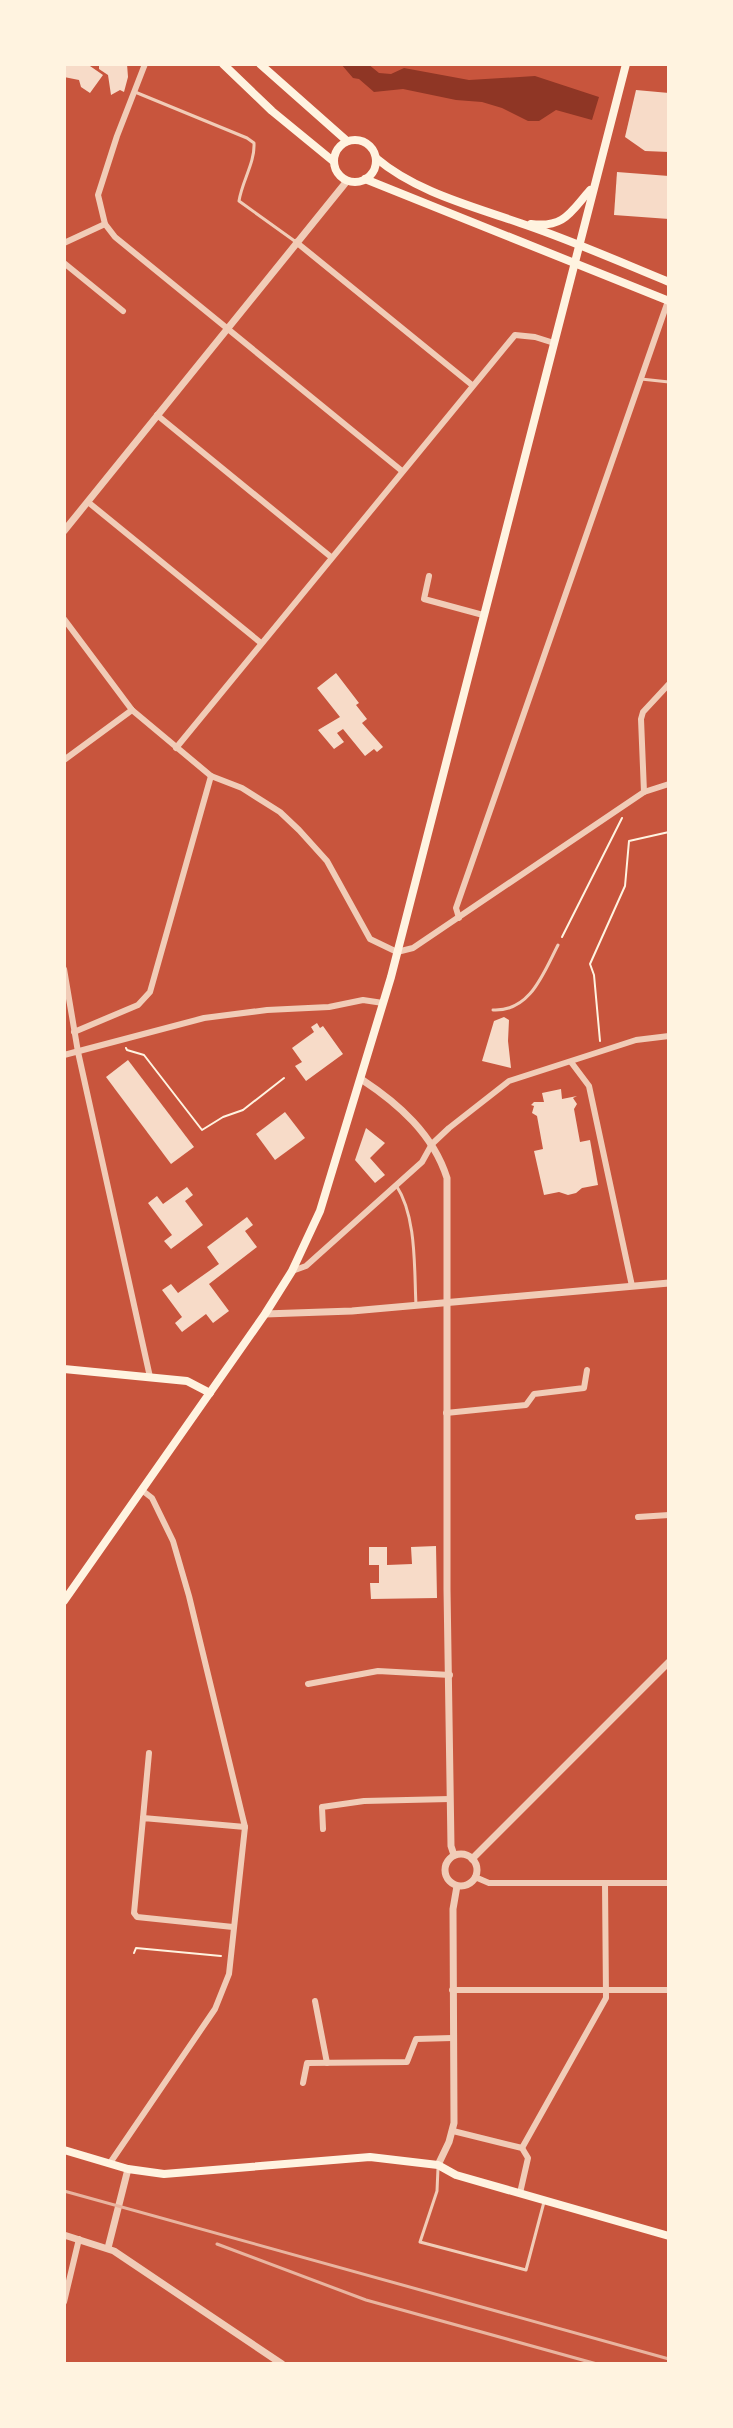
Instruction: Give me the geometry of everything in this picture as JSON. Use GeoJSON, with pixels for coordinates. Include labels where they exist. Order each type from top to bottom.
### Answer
{"type":"FeatureCollection","features":[{"type":"Feature","properties":{"kind":"main road"},"geometry":{"type":"LineString","coordinates":[[223,64],[272,111],[333,161],[337,173],[347,181],[365,179],[669,301]]}},
{"type":"Feature","properties":{"kind":"main road"},"geometry":{"type":"LineString","coordinates":[[260,64],[347,141]]}},
{"type":"Feature","properties":{"kind":"main road"},"geometry":{"type":"LineString","coordinates":[[64,1601],[265,1314],[292,1271],[320,1211],[397,952],[626,64]]}},
{"type":"Feature","properties":{"kind":"main road"},"geometry":{"type":"LineString","coordinates":[[333,161],[337,149],[347,141],[357,139],[367,143],[376,158],[391,171],[411,181],[669,282]]}},
{"type":"Feature","properties":{"kind":"main road"},"geometry":{"type":"LineString","coordinates":[[365,179],[374,170],[376,158]]}},
{"type":"Feature","properties":{"kind":"main road"},"geometry":{"type":"LineString","coordinates":[[518,222],[557,223],[565,219],[593,186]]}},
{"type":"Feature","properties":{"kind":"main road"},"geometry":{"type":"LineString","coordinates":[[64,1369],[187,1381],[210,1393]]}},
{"type":"Feature","properties":{"kind":"main road"},"geometry":{"type":"LineString","coordinates":[[64,2150],[128,2169],[164,2174],[370,2157],[438,2165],[453,2174],[669,2236]]}},
{"type":"Feature","properties":{"kind":"street"},"geometry":{"type":"LineString","coordinates":[[145,64],[98,195],[105,224],[115,237],[402,471]]}},
{"type":"Feature","properties":{"kind":"street"},"geometry":{"type":"LineString","coordinates":[[64,531],[347,181]]}},
{"type":"Feature","properties":{"kind":"street"},"geometry":{"type":"LineString","coordinates":[[64,243],[105,224]]}},
{"type":"Feature","properties":{"kind":"street"},"geometry":{"type":"LineString","coordinates":[[296,242],[472,385]]}},
{"type":"Feature","properties":{"kind":"street"},"geometry":{"type":"LineString","coordinates":[[64,263],[123,311]]}},
{"type":"Feature","properties":{"kind":"street"},"geometry":{"type":"LineString","coordinates":[[459,918],[456,908],[669,301]]}},
{"type":"Feature","properties":{"kind":"street"},"geometry":{"type":"LineString","coordinates":[[176,748],[515,335],[554,343]]}},
{"type":"Feature","properties":{"kind":"street"},"geometry":{"type":"LineString","coordinates":[[157,415],[331,557]]}},
{"type":"Feature","properties":{"kind":"street"},"geometry":{"type":"LineString","coordinates":[[88,502],[261,643]]}},
{"type":"Feature","properties":{"kind":"street"},"geometry":{"type":"LineString","coordinates":[[429,576],[424,599],[483,615]]}},
{"type":"Feature","properties":{"kind":"street"},"geometry":{"type":"LineString","coordinates":[[64,619],[132,710],[211,776],[242,788],[280,812],[299,830],[327,861],[370,939],[397,952],[413,948],[644,792],[669,784]]}},
{"type":"Feature","properties":{"kind":"street"},"geometry":{"type":"LineString","coordinates":[[644,792],[641,719],[643,712],[669,684]]}},
{"type":"Feature","properties":{"kind":"street"},"geometry":{"type":"LineString","coordinates":[[64,760],[132,710]]}},
{"type":"Feature","properties":{"kind":"street"},"geometry":{"type":"LineString","coordinates":[[74,1032],[138,1005],[150,992],[211,776]]}},
{"type":"Feature","properties":{"kind":"street"},"geometry":{"type":"LineString","coordinates":[[64,969],[78,1052],[150,1377]]}},
{"type":"Feature","properties":{"kind":"street"},"geometry":{"type":"LineString","coordinates":[[64,1055],[204,1018],[267,1010],[329,1007],[363,1000],[383,1003]]}},
{"type":"Feature","properties":{"kind":"street"},"geometry":{"type":"LineString","coordinates":[[292,1271],[306,1266],[422,1162],[432,1144],[509,1081],[636,1040],[669,1036]]}},
{"type":"Feature","properties":{"kind":"street"},"geometry":{"type":"LineString","coordinates":[[571,1062],[589,1086],[632,1286]]}},
{"type":"Feature","properties":{"kind":"street"},"geometry":{"type":"LineString","coordinates":[[361,1079],[393,1100],[432,1144],[447,1178],[446,1413],[450,1799],[454,1855]]}},
{"type":"Feature","properties":{"kind":"street"},"geometry":{"type":"LineString","coordinates":[[265,1314],[352,1311],[669,1283]]}},
{"type":"Feature","properties":{"kind":"street"},"geometry":{"type":"LineString","coordinates":[[446,1413],[526,1405],[534,1394],[584,1388],[587,1370]]}},
{"type":"Feature","properties":{"kind":"street"},"geometry":{"type":"LineString","coordinates":[[110,2163],[215,2009],[229,1974],[245,1827],[173,1541],[152,1498],[143,1491]]}},
{"type":"Feature","properties":{"kind":"street"},"geometry":{"type":"LineString","coordinates":[[638,1517],[669,1515]]}},
{"type":"Feature","properties":{"kind":"street"},"geometry":{"type":"LineString","coordinates":[[472,1859],[669,1662]]}},
{"type":"Feature","properties":{"kind":"street"},"geometry":{"type":"LineString","coordinates":[[308,1684],[378,1671],[450,1675]]}},
{"type":"Feature","properties":{"kind":"street"},"geometry":{"type":"LineString","coordinates":[[149,1753],[134,1913],[137,1917],[233,1927]]}},
{"type":"Feature","properties":{"kind":"street"},"geometry":{"type":"LineString","coordinates":[[323,1829],[322,1807],[364,1801],[450,1799]]}},
{"type":"Feature","properties":{"kind":"street"},"geometry":{"type":"LineString","coordinates":[[143,1818],[245,1827]]}},
{"type":"Feature","properties":{"kind":"street"},"geometry":{"type":"LineString","coordinates":[[464,1854],[472,1859],[477,1867],[475,1877],[467,1885],[457,1886],[448,1881],[444,1871],[454,1855],[464,1854]]}},
{"type":"Feature","properties":{"kind":"street"},"geometry":{"type":"LineString","coordinates":[[475,1877],[489,1883],[669,1883]]}},
{"type":"Feature","properties":{"kind":"street"},"geometry":{"type":"LineString","coordinates":[[522,2148],[606,1998],[605,1883]]}},
{"type":"Feature","properties":{"kind":"street"},"geometry":{"type":"LineString","coordinates":[[438,2165],[453,2131],[453,1909],[457,1886]]}},
{"type":"Feature","properties":{"kind":"street"},"geometry":{"type":"LineString","coordinates":[[452,1990],[669,1990]]}},
{"type":"Feature","properties":{"kind":"street"},"geometry":{"type":"LineString","coordinates":[[315,2001],[327,2063]]}},
{"type":"Feature","properties":{"kind":"street"},"geometry":{"type":"LineString","coordinates":[[303,2083],[307,2063],[407,2062],[416,2039],[452,2038]]}},
{"type":"Feature","properties":{"kind":"street"},"geometry":{"type":"LineString","coordinates":[[453,2131],[522,2148],[528,2158],[520,2193]]}},
{"type":"Feature","properties":{"kind":"street"},"geometry":{"type":"LineString","coordinates":[[108,2248],[128,2169]]}},
{"type":"Feature","properties":{"kind":"street"},"geometry":{"type":"LineString","coordinates":[[64,2235],[108,2248],[282,2364]]}},
{"type":"Feature","properties":{"kind":"street"},"geometry":{"type":"LineString","coordinates":[[64,2302],[79,2239]]}},
{"type":"Feature","properties":{"kind":"lane"},"geometry":{"type":"LineString","coordinates":[[134,92],[254,143],[255,152],[239,201],[296,242]]}},
{"type":"Feature","properties":{"kind":"lane"},"geometry":{"type":"LineString","coordinates":[[641,379],[669,382]]}},
{"type":"Feature","properties":{"kind":"lane"},"geometry":{"type":"LineString","coordinates":[[493,1010],[509,1011],[519,1005],[540,979],[558,945]]}},
{"type":"Feature","properties":{"kind":"lane"},"geometry":{"type":"LineString","coordinates":[[396,1185],[403,1195],[407,1213],[416,1305]]}},
{"type":"Feature","properties":{"kind":"lane"},"geometry":{"type":"LineString","coordinates":[[438,2165],[437,2191],[420,2242],[526,2270],[545,2200]]}},
{"type":"Feature","properties":{"kind":"path"},"geometry":{"type":"LineString","coordinates":[[558,945],[622,819],[617,810]]}},
{"type":"Feature","properties":{"kind":"path"},"geometry":{"type":"LineString","coordinates":[[601,1051],[594,975],[590,964],[625,886],[629,841],[669,832]]}},
{"type":"Feature","properties":{"kind":"path"},"geometry":{"type":"LineString","coordinates":[[124,1039],[127,1050],[144,1055],[202,1130],[223,1117],[243,1110],[284,1078]]}},
{"type":"Feature","properties":{"kind":"path"},"geometry":{"type":"LineString","coordinates":[[134,1953],[136,1948],[230,1957]]}},
{"type":"Feature","properties":{"kind":"shaded area"},"geometry":{"type":"Polygon","coordinates":[[[341,64],[368,64],[379,73],[391,74],[404,68],[469,80],[535,76],[599,97],[592,120],[556,110],[539,121],[528,121],[482,102],[403,89],[374,92],[359,79],[353,78],[341,64]]]}},
{"type":"Feature","properties":{"kind":"building"},"geometry":{"type":"Polygon","coordinates":[[[64,64],[91,64],[103,75],[90,93],[81,87],[79,80],[64,77],[64,64]]]}},
{"type":"Feature","properties":{"kind":"building"},"geometry":{"type":"Polygon","coordinates":[[[99,64],[127,64],[124,92],[120,90],[111,95],[108,75],[99,69],[99,64]]]}},
{"type":"Feature","properties":{"kind":"building"},"geometry":{"type":"Polygon","coordinates":[[[636,90],[669,93],[669,152],[645,151],[625,137],[636,90]]]}},
{"type":"Feature","properties":{"kind":"building"},"geometry":{"type":"Polygon","coordinates":[[[617,172],[669,176],[669,219],[614,215],[617,172]]]}},
{"type":"Feature","properties":{"kind":"building"},"geometry":{"type":"Polygon","coordinates":[[[336,673],[359,703],[356,705],[367,719],[362,723],[383,747],[377,752],[374,749],[365,756],[343,729],[337,733],[344,742],[334,749],[318,730],[340,717],[317,688],[336,673]]]}},
{"type":"Feature","properties":{"kind":"building"},"geometry":{"type":"Polygon","coordinates":[[[504,1017],[509,1020],[511,1068],[482,1061],[494,1021],[504,1017]]]}},
{"type":"Feature","properties":{"kind":"building"},"geometry":{"type":"Polygon","coordinates":[[[317,1023],[320,1028],[323,1026],[343,1054],[306,1081],[295,1066],[302,1062],[292,1048],[314,1032],[311,1027],[317,1023]]]}},
{"type":"Feature","properties":{"kind":"building"},"geometry":{"type":"Polygon","coordinates":[[[128,1060],[194,1147],[171,1164],[106,1077],[128,1060]]]}},
{"type":"Feature","properties":{"kind":"building"},"geometry":{"type":"Polygon","coordinates":[[[561,1089],[562,1099],[577,1096],[573,1098],[577,1104],[574,1109],[580,1142],[590,1140],[598,1185],[568,1195],[559,1192],[544,1195],[534,1151],[543,1149],[537,1116],[532,1113],[534,1106],[531,1105],[544,1102],[542,1093],[561,1089]]]}},
{"type":"Feature","properties":{"kind":"building"},"geometry":{"type":"Polygon","coordinates":[[[285,1112],[305,1138],[275,1160],[256,1134],[285,1112]]]}},
{"type":"Feature","properties":{"kind":"building"},"geometry":{"type":"Polygon","coordinates":[[[366,1128],[385,1143],[370,1158],[385,1175],[375,1183],[355,1160],[366,1128]]]}},
{"type":"Feature","properties":{"kind":"building"},"geometry":{"type":"Polygon","coordinates":[[[187,1187],[193,1195],[185,1201],[203,1225],[171,1249],[164,1241],[172,1235],[148,1203],[157,1196],[163,1204],[187,1187]]]}},
{"type":"Feature","properties":{"kind":"building"},"geometry":{"type":"Polygon","coordinates":[[[247,1217],[253,1225],[245,1231],[257,1247],[209,1284],[229,1311],[213,1323],[206,1314],[182,1332],[175,1323],[182,1317],[162,1290],[171,1284],[178,1293],[219,1264],[207,1247],[247,1217]]]}},
{"type":"Feature","properties":{"kind":"building"},"geometry":{"type":"Polygon","coordinates":[[[436,1546],[437,1598],[371,1599],[370,1583],[379,1583],[379,1565],[369,1565],[369,1547],[387,1547],[387,1565],[412,1564],[411,1547],[436,1546]]]}},
{"type":"Feature","properties":{"kind":"railway"},"geometry":{"type":"LineString","coordinates":[[64,2191],[669,2359]]}},
{"type":"Feature","properties":{"kind":"railway"},"geometry":{"type":"LineString","coordinates":[[217,2244],[366,2300],[597,2364]]}}]}
